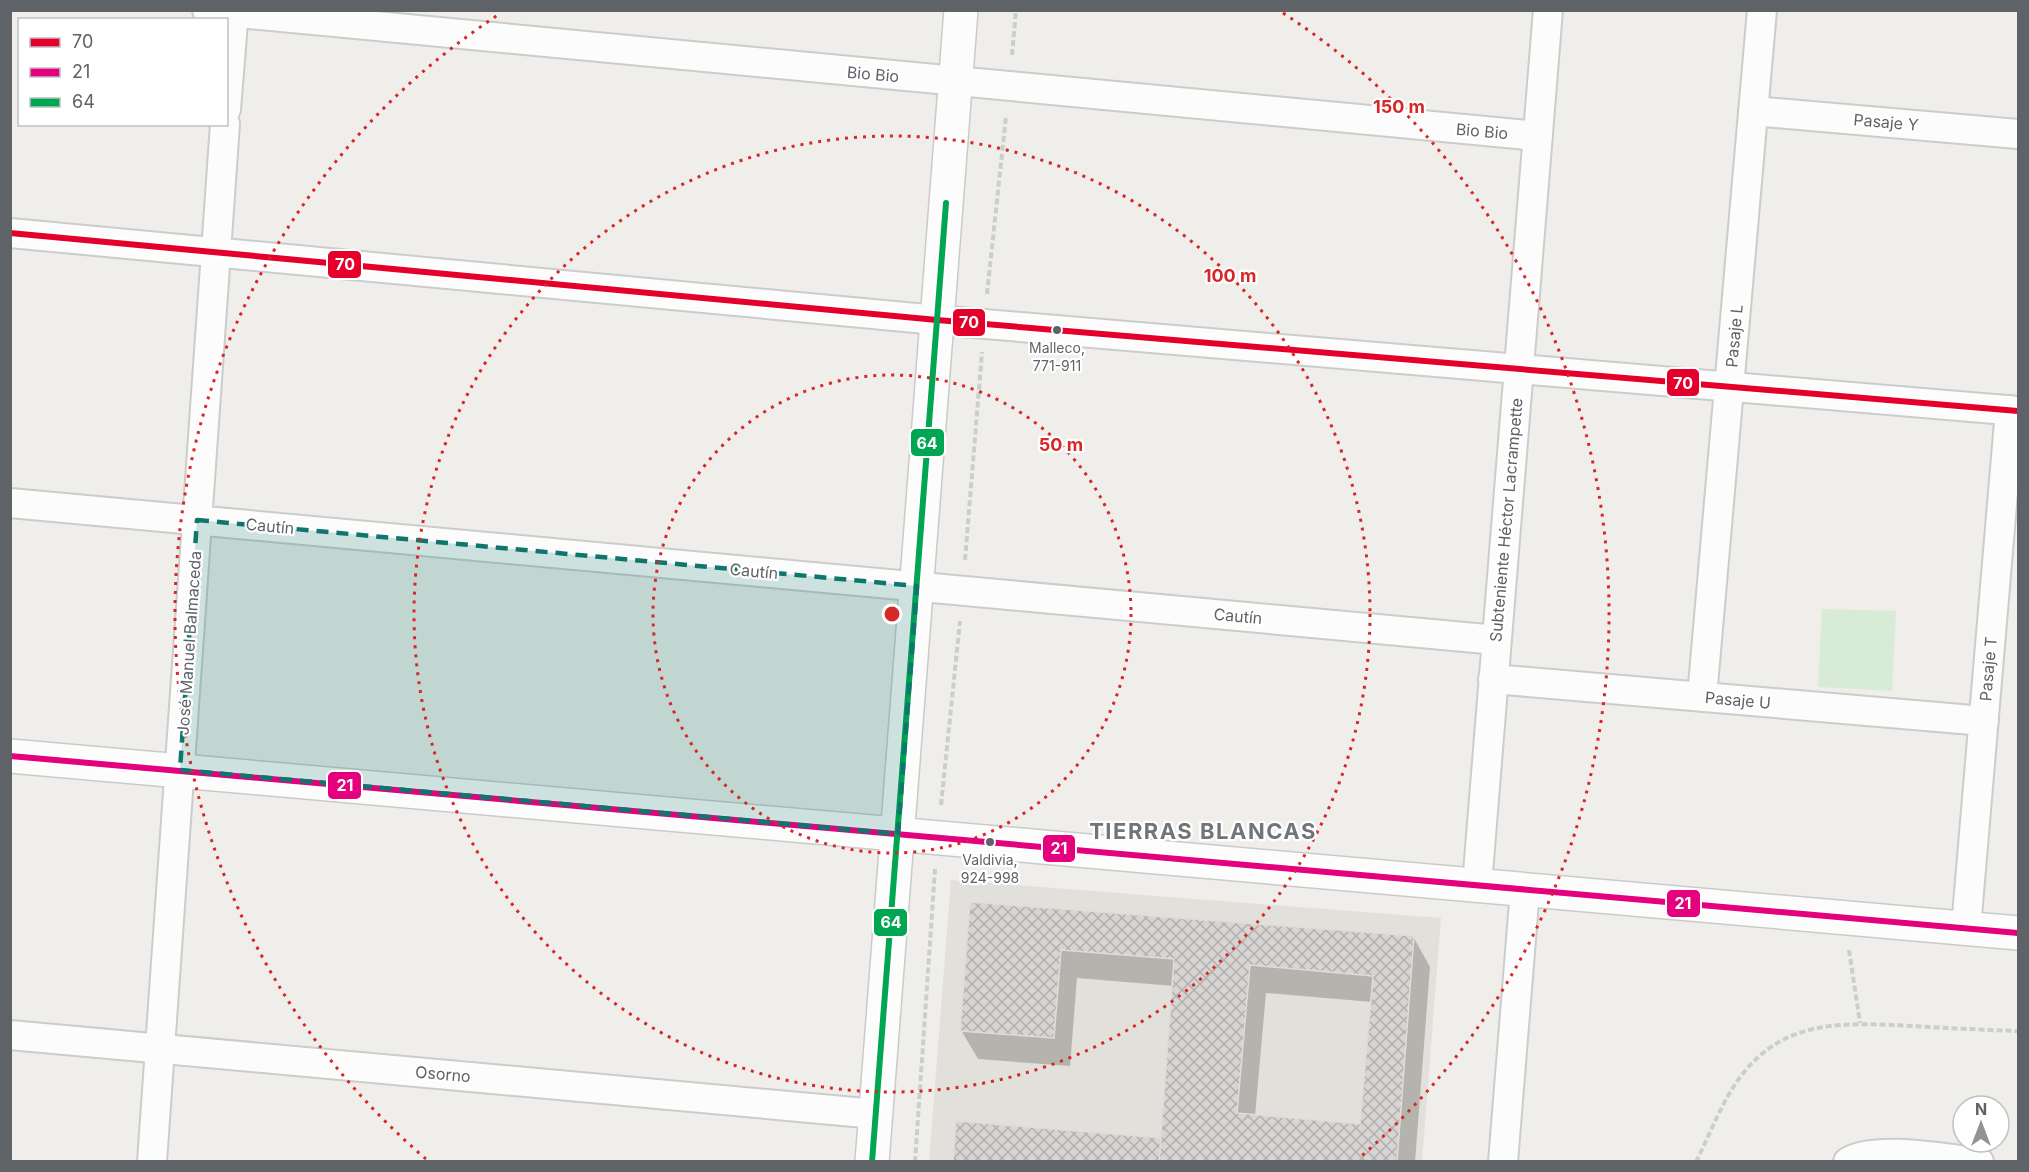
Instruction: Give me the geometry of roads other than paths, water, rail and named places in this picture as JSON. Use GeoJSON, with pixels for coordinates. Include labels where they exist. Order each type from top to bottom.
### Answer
{"type":"FeatureCollection","features":[{"type":"Feature","properties":{"kind":"street"},"geometry":{"type":"LineString","coordinates":[[872,1161],[960,10]]}},
{"type":"Feature","properties":{"kind":"street","name":"Subteniente Héctor Lacrampette"},"geometry":{"type":"LineString","coordinates":[[1477,885],[1548,10]]}},
{"type":"Feature","properties":{"kind":"street","name":"Pasaje L"},"geometry":{"type":"LineString","coordinates":[[1702,697],[1762,10]]}},
{"type":"Feature","properties":{"kind":"street","name":"Bio Bio"},"geometry":{"type":"LineString","coordinates":[[225,11],[1538,136]]}},
{"type":"Feature","properties":{"kind":"street","name":"Pasaje Y"},"geometry":{"type":"LineString","coordinates":[[1753,111],[2019,134]]}},
{"type":"Feature","properties":{"kind":"street","name":"José Manuel Balmaceda"},"geometry":{"type":"LineString","coordinates":[[152,1161],[225,126]]}},
{"type":"Feature","properties":{"kind":"street"},"geometry":{"type":"LineString","coordinates":[[10,232],[937,320],[2014,410]]}},
{"type":"Feature","properties":{"kind":"street","name":"Pasaje T"},"geometry":{"type":"LineString","coordinates":[[1966,928],[2014,410]]}},
{"type":"Feature","properties":{"kind":"street","name":"Cautín"},"geometry":{"type":"LineString","coordinates":[[10,503],[1497,640]]}},
{"type":"Feature","properties":{"kind":"street","name":"Pasaje U"},"geometry":{"type":"LineString","coordinates":[[1493,679],[1984,721]]}},
{"type":"Feature","properties":{"kind":"street"},"geometry":{"type":"LineString","coordinates":[[10,756],[2019,933]]}},
{"type":"Feature","properties":{"kind":"street"},"geometry":{"type":"LineString","coordinates":[[1503,1161],[1525,890]]}},
{"type":"Feature","properties":{"kind":"street","name":"Osorno"},"geometry":{"type":"LineString","coordinates":[[10,1035],[876,1114]]}},
{"type":"Feature","properties":{"kind":"street"},"geometry":{"type":"LineString","coordinates":[[1848,1161],[1857,1156],[1979,1161]]}},
{"type":"Feature","properties":{"kind":"place","name":"Malleco, 771-911"},"geometry":{"type":"Point","coordinates":[1057,330]}},
{"type":"Feature","properties":{"kind":"place","name":"Valdivia, 924-998"},"geometry":{"type":"Point","coordinates":[990,842]}},
{"type":"Feature","properties":{"kind":"district","name":"TIERRAS BLANCAS"},"geometry":{"type":"Point","coordinates":[1203,831]}}]}
